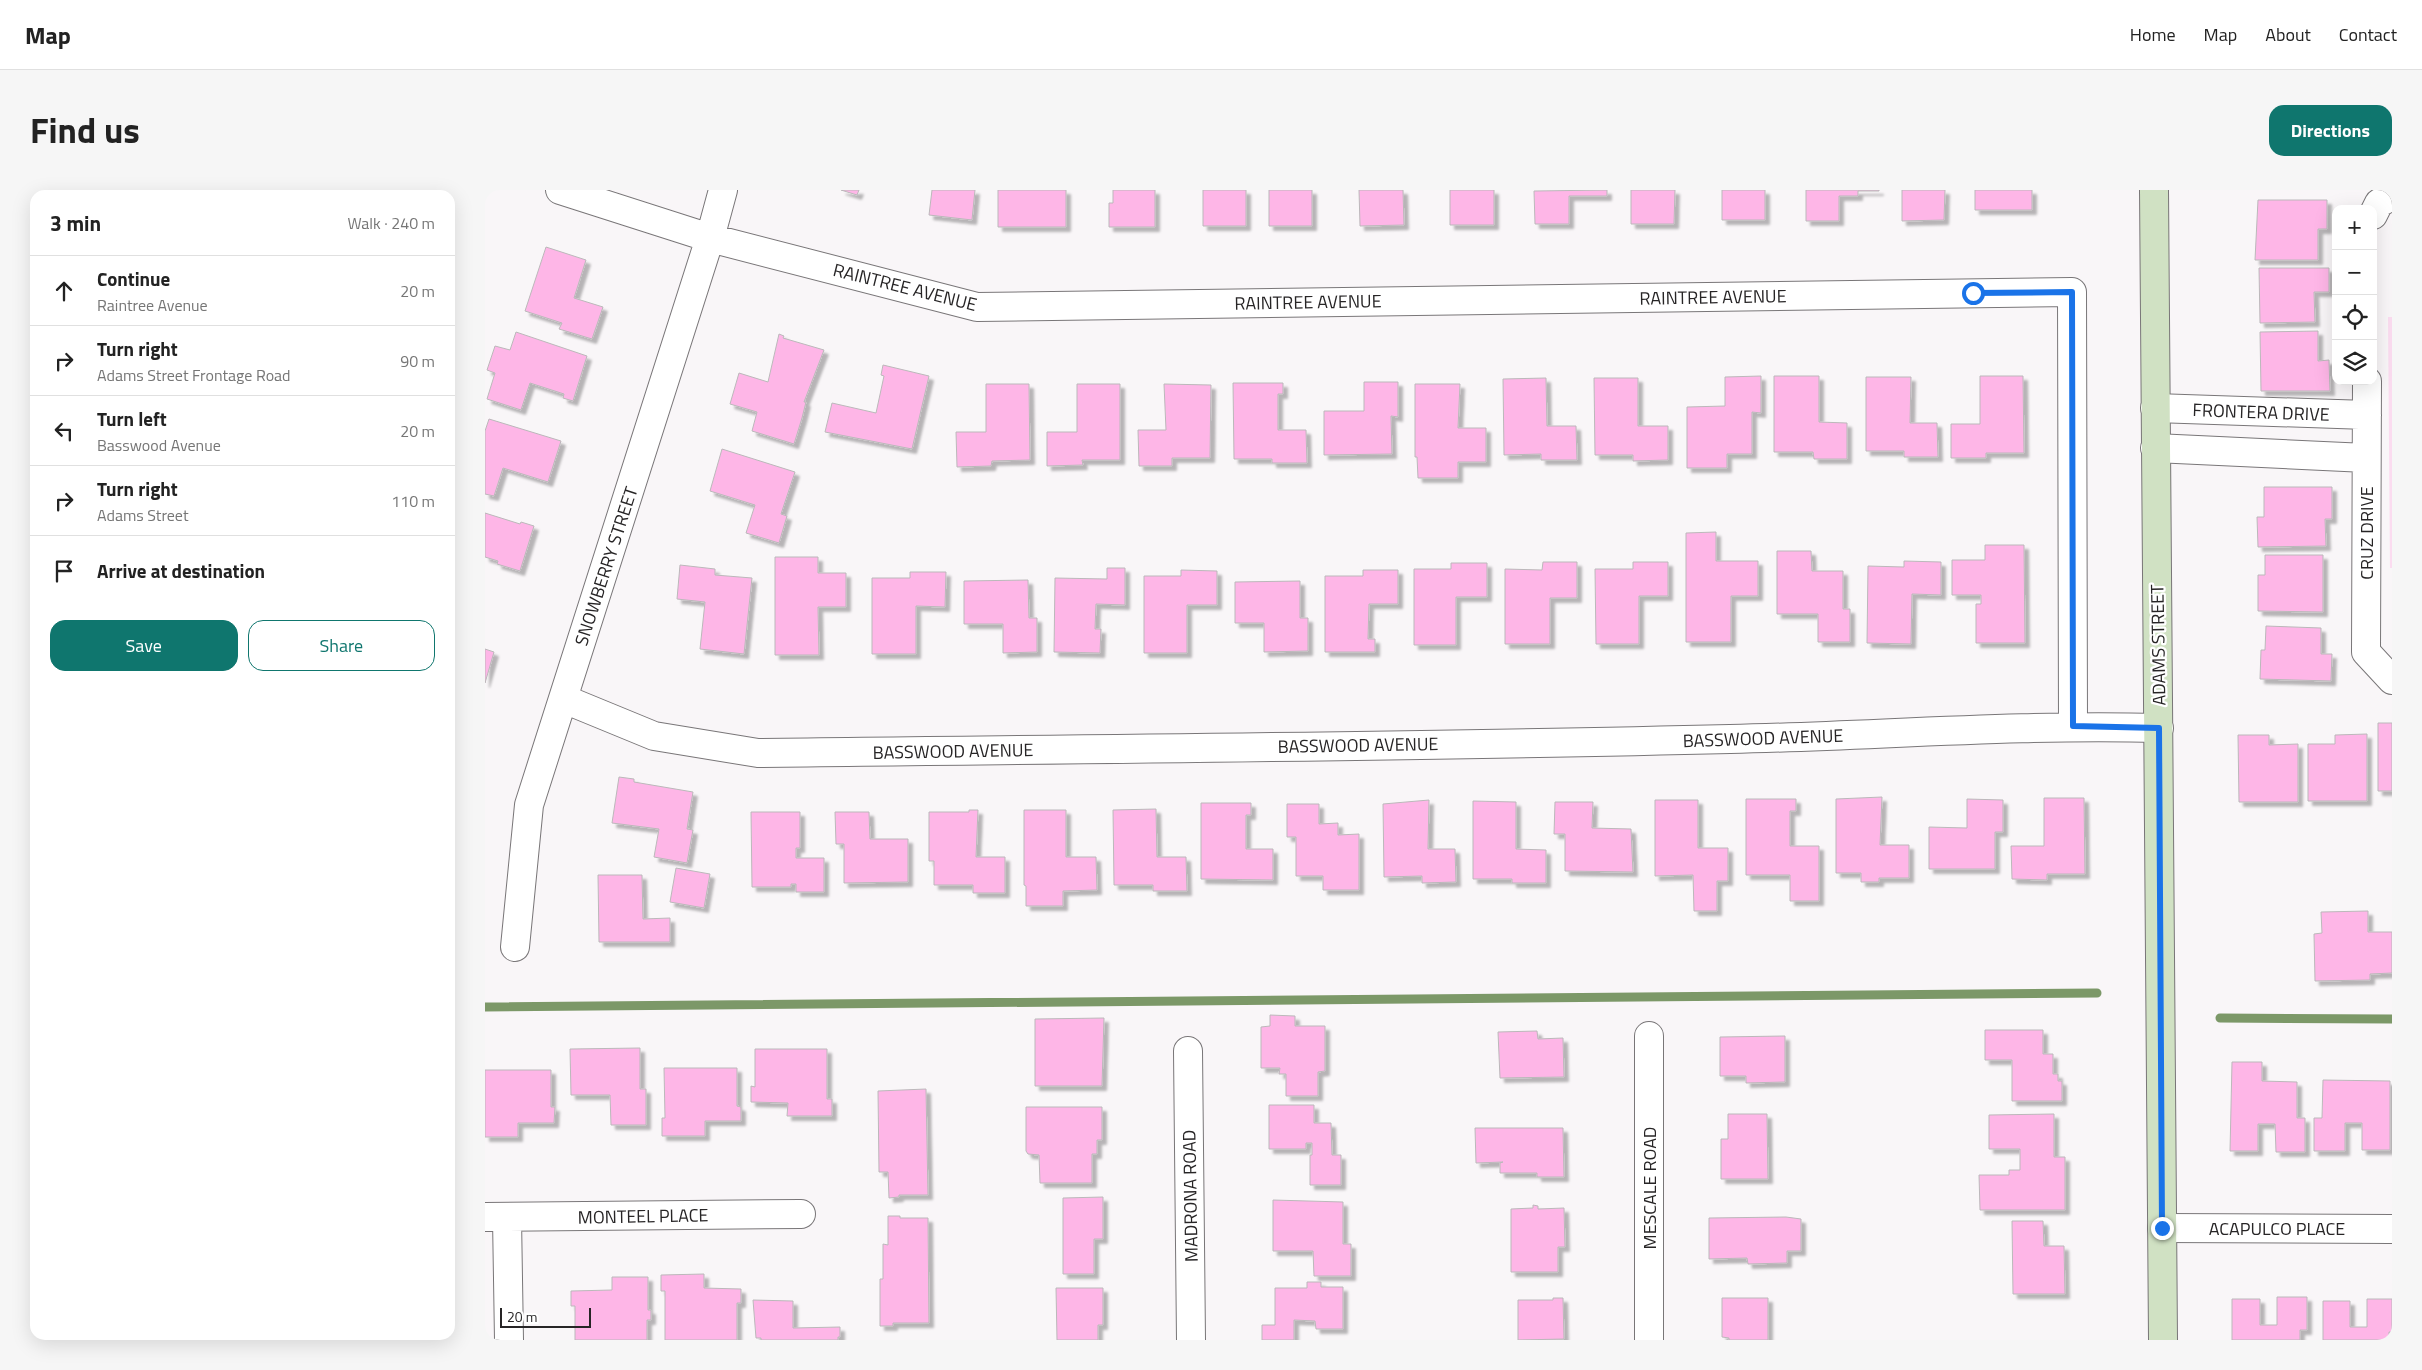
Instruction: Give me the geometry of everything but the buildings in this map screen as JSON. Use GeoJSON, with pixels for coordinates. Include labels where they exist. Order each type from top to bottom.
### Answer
{"type":"FeatureCollection","features":[{"type":"Feature","properties":{"kind":"main road","name":"ADAMS STREET"},"geometry":{"type":"LineString","coordinates":[[2154,190],[2163,1340]]}},
{"type":"Feature","properties":{"kind":"street","name":"RAINTREE AVENUE"},"geometry":{"type":"LineString","coordinates":[[560,190],[710,238],[977,307],[2072,292],[2073,726]]}},
{"type":"Feature","properties":{"kind":"street","name":"SNOWBERRY STREET"},"geometry":{"type":"LineString","coordinates":[[515,947],[529,805],[710,238],[723,190]]}},
{"type":"Feature","properties":{"kind":"street","name":"CRUZ DRIVE"},"geometry":{"type":"LineString","coordinates":[[2367,385],[2366,652],[2390,679]]}},
{"type":"Feature","properties":{"kind":"street","name":"FRONTERA DRIVE"},"geometry":{"type":"LineString","coordinates":[[2155,408],[2367,415]]}},
{"type":"Feature","properties":{"kind":"street"},"geometry":{"type":"LineString","coordinates":[[2155,448],[2366,458]]}},
{"type":"Feature","properties":{"kind":"street","name":"BASSWOOD AVENUE"},"geometry":{"type":"LineString","coordinates":[[564,700],[654,736],[757,754],[1720,739],[2073,726],[2159,728]]}},
{"type":"Feature","properties":{"kind":"street","name":"MESCALE ROAD"},"geometry":{"type":"LineString","coordinates":[[1649,1036],[1649,1340]]}},
{"type":"Feature","properties":{"kind":"street","name":"MADRONA ROAD"},"geometry":{"type":"LineString","coordinates":[[1188,1051],[1191,1340]]}},
{"type":"Feature","properties":{"kind":"street","name":"MONTEEL PLACE"},"geometry":{"type":"LineString","coordinates":[[496,1218],[801,1214]]}},
{"type":"Feature","properties":{"kind":"street"},"geometry":{"type":"LineString","coordinates":[[496,1218],[509,1340]]}},
{"type":"Feature","properties":{"kind":"street","name":"ACAPULCO PLACE"},"geometry":{"type":"LineString","coordinates":[[2162,1228],[2392,1229]]}},
{"type":"Feature","properties":{"kind":"shaded area"},"geometry":{"type":"Polygon","coordinates":[[[2388,317],[2392,317],[2392,568],[2390,568],[2388,317]]]}},
{"type":"Feature","properties":{"kind":"waterway"},"geometry":{"type":"LineString","coordinates":[[485,1007],[2097,993]]}},
{"type":"Feature","properties":{"kind":"waterway"},"geometry":{"type":"LineString","coordinates":[[2220,1018],[2392,1019]]}},
{"type":"Feature","properties":{"kind":"route"},"geometry":{"type":"LineString","coordinates":[[1973,293],[2072,292],[2073,726],[2159,728],[2162,1228]]}}]}
